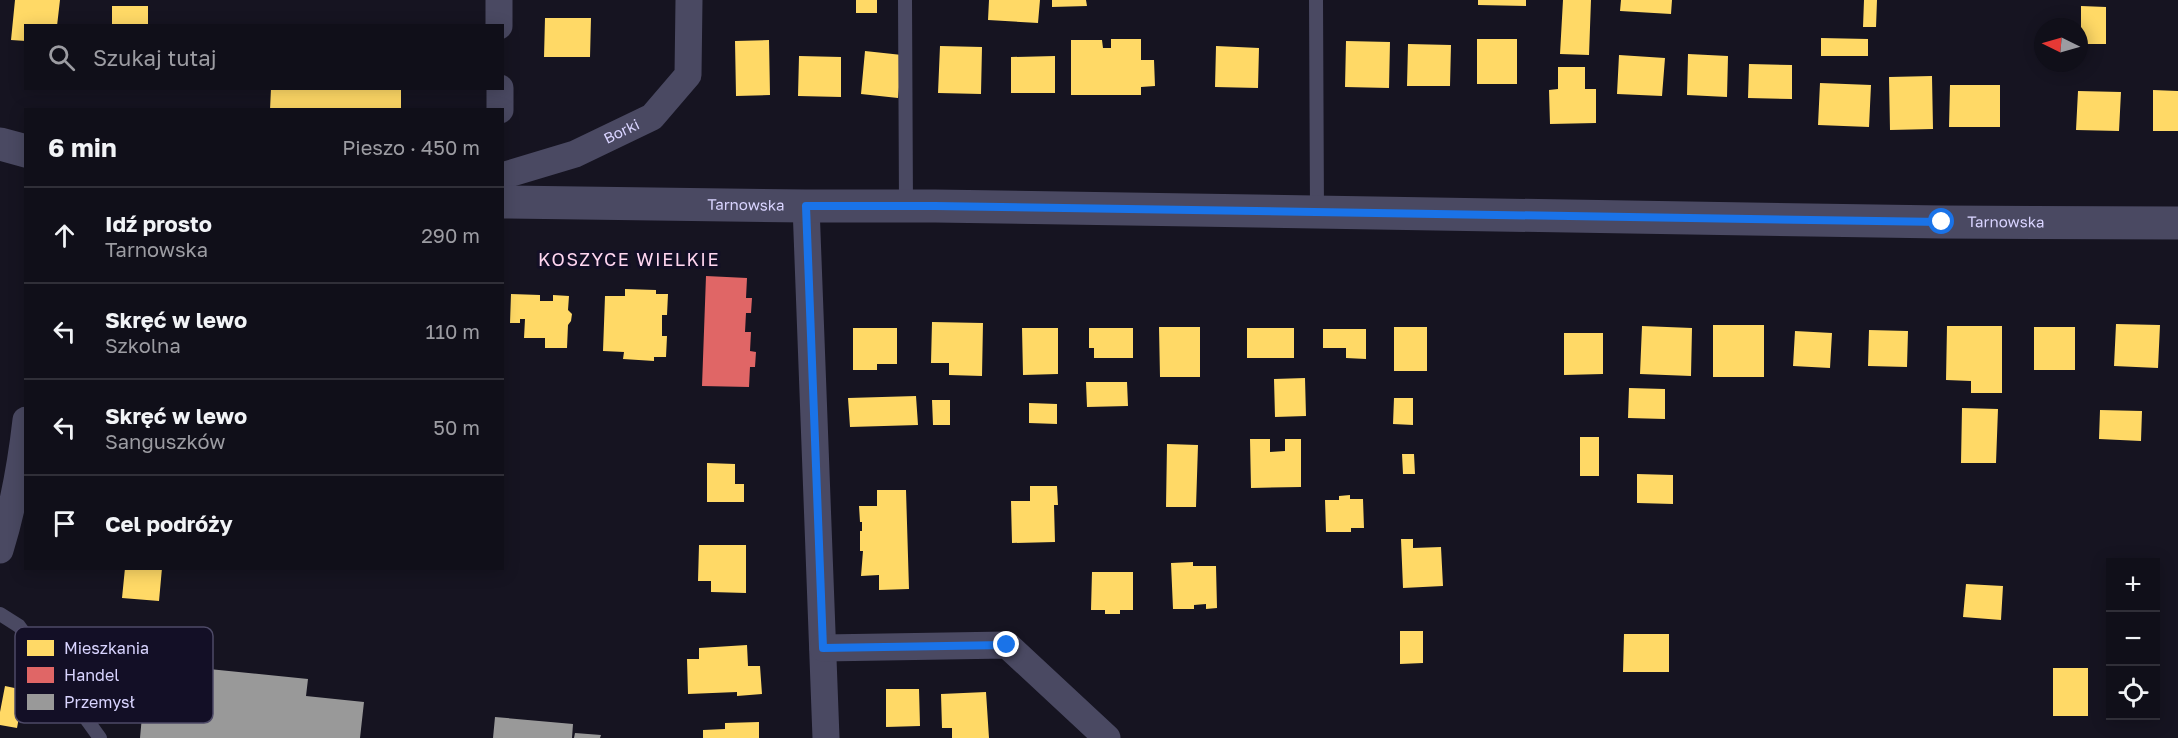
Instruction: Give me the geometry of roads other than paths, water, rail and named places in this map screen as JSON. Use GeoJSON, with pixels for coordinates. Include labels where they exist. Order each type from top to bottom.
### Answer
{"type":"FeatureCollection","features":[{"type":"Feature","properties":{"kind":"street"},"geometry":{"type":"LineString","coordinates":[[499,0],[499,24]]}},
{"type":"Feature","properties":{"kind":"street","name":"Borki"},"geometry":{"type":"LineString","coordinates":[[504,175],[575,154],[652,117],[688,75],[689,0]]}},
{"type":"Feature","properties":{"kind":"street"},"geometry":{"type":"LineString","coordinates":[[500,90],[500,108]]}},
{"type":"Feature","properties":{"kind":"street"},"geometry":{"type":"LineString","coordinates":[[0,144],[24,151]]}},
{"type":"Feature","properties":{"kind":"street","name":"Tarnowska"},"geometry":{"type":"LineString","coordinates":[[504,202],[1954,222],[2178,222]]}},
{"type":"Feature","properties":{"kind":"street"},"geometry":{"type":"LineString","coordinates":[[806,206],[826,738]]}},
{"type":"Feature","properties":{"kind":"street"},"geometry":{"type":"LineString","coordinates":[[0,550],[15,492],[24,433]]}},
{"type":"Feature","properties":{"kind":"street"},"geometry":{"type":"LineString","coordinates":[[823,648],[1007,645],[1107,738]]}},
{"type":"Feature","properties":{"kind":"lane"},"geometry":{"type":"LineString","coordinates":[[905,0],[906,206]]}},
{"type":"Feature","properties":{"kind":"lane"},"geometry":{"type":"LineString","coordinates":[[1316,0],[1317,212]]}},
{"type":"Feature","properties":{"kind":"lane"},"geometry":{"type":"LineString","coordinates":[[0,614],[20,627]]}},
{"type":"Feature","properties":{"kind":"lane"},"geometry":{"type":"LineString","coordinates":[[89,723],[100,738]]}},
{"type":"Feature","properties":{"kind":"district","name":"KOSZYCE WIELKIE"},"geometry":{"type":"Point","coordinates":[629,260]}}]}
